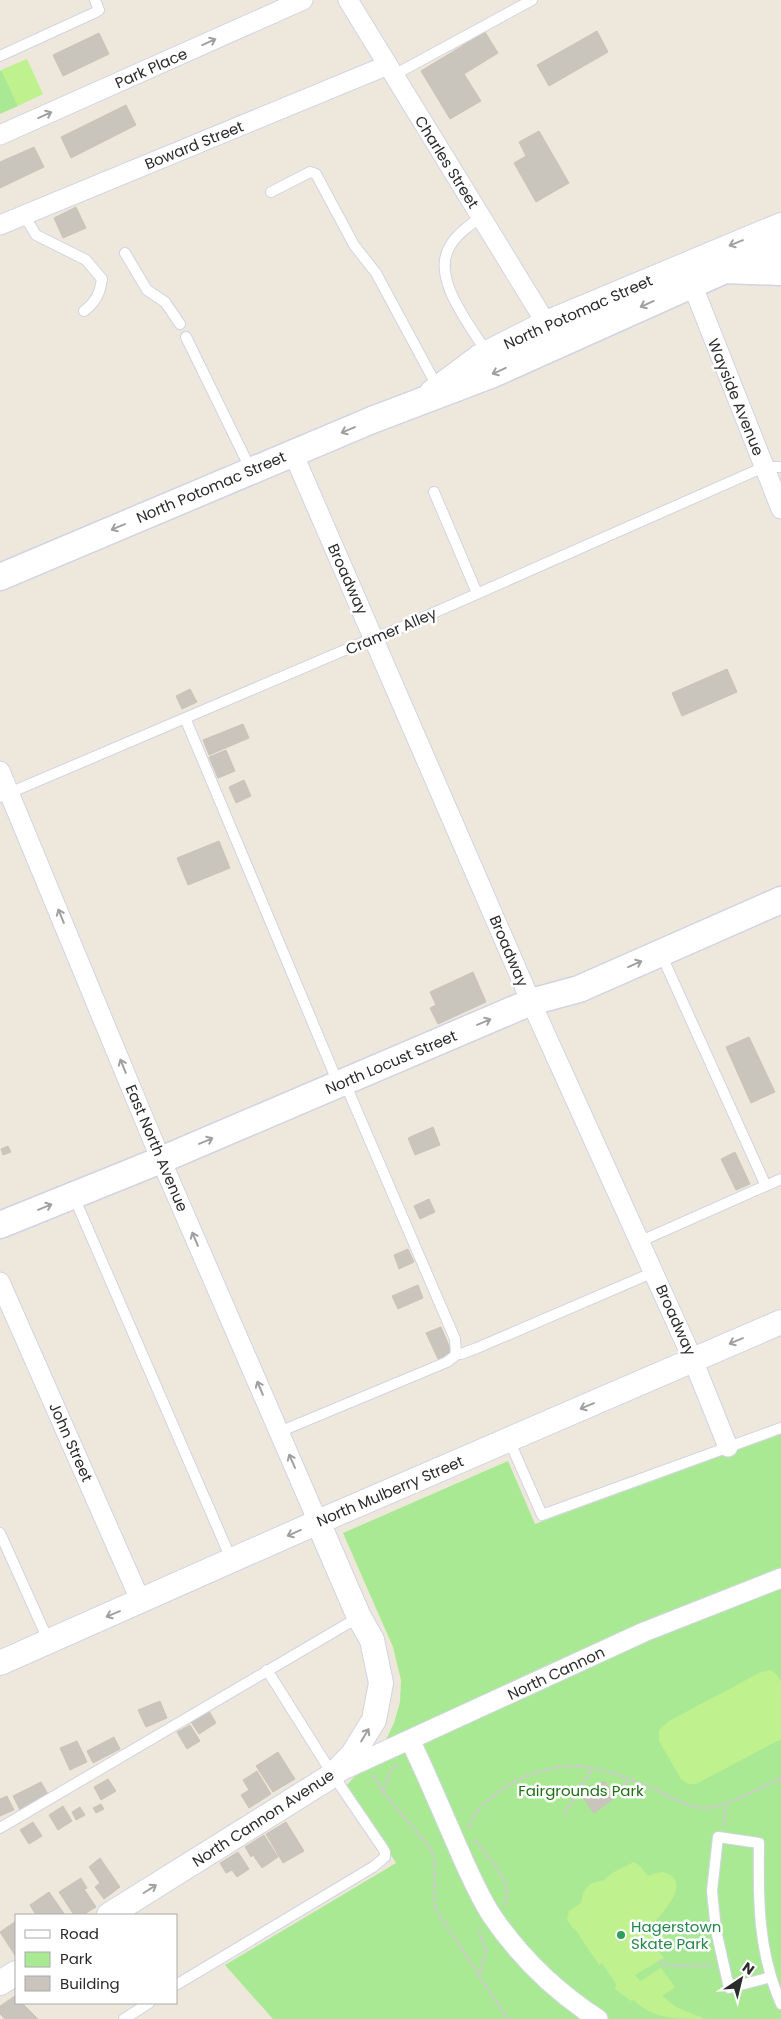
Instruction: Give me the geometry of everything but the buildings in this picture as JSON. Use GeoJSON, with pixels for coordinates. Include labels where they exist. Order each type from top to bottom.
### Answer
{"type":"FeatureCollection","features":[{"type":"Feature","properties":{"kind":"main road"},"geometry":{"type":"LineString","coordinates":[[689,274],[725,270],[781,272]]}},
{"type":"Feature","properties":{"kind":"main road","name":"North Potomac Street"},"geometry":{"type":"LineString","coordinates":[[0,577],[430,394],[493,374],[689,274]]}},
{"type":"Feature","properties":{"kind":"main road","name":"North Locust Street"},"geometry":{"type":"LineString","coordinates":[[0,1225],[161,1160],[531,1002],[579,989],[781,900]]}},
{"type":"Feature","properties":{"kind":"street","name":"Park Place"},"geometry":{"type":"LineString","coordinates":[[0,135],[303,0]]}},
{"type":"Feature","properties":{"kind":"street","name":"Charles Street"},"geometry":{"type":"LineString","coordinates":[[348,0],[546,324]]}},
{"type":"Feature","properties":{"kind":"street","name":"Boward Street"},"geometry":{"type":"LineString","coordinates":[[0,225],[391,70]]}},
{"type":"Feature","properties":{"kind":"street"},"geometry":{"type":"LineString","coordinates":[[689,274],[781,225]]}},
{"type":"Feature","properties":{"kind":"street"},"geometry":{"type":"LineString","coordinates":[[725,270],[781,247]]}},
{"type":"Feature","properties":{"kind":"street","name":"North Potomac Street"},"geometry":{"type":"LineString","coordinates":[[430,394],[487,353],[546,324],[689,274]]}},
{"type":"Feature","properties":{"kind":"street","name":"Wayside Avenue"},"geometry":{"type":"LineString","coordinates":[[689,274],[773,467],[781,509]]}},
{"type":"Feature","properties":{"kind":"street","name":"Broadway"},"geometry":{"type":"LineString","coordinates":[[293,453],[531,1002],[641,1241],[693,1360],[728,1447]]}},
{"type":"Feature","properties":{"kind":"street","name":"East North Avenue"},"geometry":{"type":"LineString","coordinates":[[0,771],[5,795],[318,1522]]}},
{"type":"Feature","properties":{"kind":"street","name":"John Street"},"geometry":{"type":"LineString","coordinates":[[0,1282],[141,1602]]}},
{"type":"Feature","properties":{"kind":"street","name":"North Mulberry Street"},"geometry":{"type":"LineString","coordinates":[[0,1663],[318,1522],[781,1322]]}},
{"type":"Feature","properties":{"kind":"street","name":"North Cannon Avenue"},"geometry":{"type":"LineString","coordinates":[[110,1914],[334,1775],[353,1754],[374,1720],[381,1683],[372,1640],[359,1617],[318,1522]]}},
{"type":"Feature","properties":{"kind":"street","name":"North Cannon"},"geometry":{"type":"LineString","coordinates":[[334,1775],[412,1745],[644,1632],[781,1578]]}},
{"type":"Feature","properties":{"kind":"street"},"geometry":{"type":"LineString","coordinates":[[412,1745],[471,1877],[491,1915],[518,1950],[536,1969],[564,1994],[598,2019]]}},
{"type":"Feature","properties":{"kind":"street"},"geometry":{"type":"LineString","coordinates":[[0,1983],[15,1974]]}},
{"type":"Feature","properties":{"kind":"lane"},"geometry":{"type":"LineString","coordinates":[[0,56],[96,12],[99,10],[99,6],[95,0]]}},
{"type":"Feature","properties":{"kind":"lane"},"geometry":{"type":"LineString","coordinates":[[391,70],[532,0]]}},
{"type":"Feature","properties":{"kind":"lane"},"geometry":{"type":"LineString","coordinates":[[271,192],[310,172],[316,174],[354,245],[376,273],[430,394]]}},
{"type":"Feature","properties":{"kind":"lane"},"geometry":{"type":"LineString","coordinates":[[24,215],[36,235],[86,260],[102,279],[100,291],[93,305],[84,311]]}},
{"type":"Feature","properties":{"kind":"lane"},"geometry":{"type":"LineString","coordinates":[[480,217],[450,246],[446,254],[445,272],[449,290],[487,353]]}},
{"type":"Feature","properties":{"kind":"lane"},"geometry":{"type":"LineString","coordinates":[[125,253],[147,290],[166,302],[180,324]]}},
{"type":"Feature","properties":{"kind":"lane"},"geometry":{"type":"LineString","coordinates":[[186,337],[251,470]]}},
{"type":"Feature","properties":{"kind":"lane","name":"Cramer Alley"},"geometry":{"type":"LineString","coordinates":[[5,795],[373,638],[396,630],[477,593],[773,467]]}},
{"type":"Feature","properties":{"kind":"lane"},"geometry":{"type":"LineString","coordinates":[[434,492],[477,593]]}},
{"type":"Feature","properties":{"kind":"lane"},"geometry":{"type":"LineString","coordinates":[[185,718],[342,1083],[455,1338],[456,1354]]}},
{"type":"Feature","properties":{"kind":"lane"},"geometry":{"type":"LineString","coordinates":[[661,953],[766,1186]]}},
{"type":"Feature","properties":{"kind":"lane"},"geometry":{"type":"LineString","coordinates":[[641,1241],[781,1179]]}},
{"type":"Feature","properties":{"kind":"lane"},"geometry":{"type":"LineString","coordinates":[[73,1196],[232,1561]]}},
{"type":"Feature","properties":{"kind":"lane"},"geometry":{"type":"LineString","coordinates":[[279,1432],[447,1362],[456,1354],[477,1348],[654,1272]]}},
{"type":"Feature","properties":{"kind":"lane"},"geometry":{"type":"LineString","coordinates":[[508,1440],[542,1514],[781,1428]]}},
{"type":"Feature","properties":{"kind":"lane"},"geometry":{"type":"LineString","coordinates":[[0,1533],[49,1642]]}},
{"type":"Feature","properties":{"kind":"lane"},"geometry":{"type":"LineString","coordinates":[[0,1828],[49,1801],[359,1617]]}},
{"type":"Feature","properties":{"kind":"lane"},"geometry":{"type":"LineString","coordinates":[[178,1984],[382,1861],[385,1852],[267,1670]]}},
{"type":"Feature","properties":{"kind":"lane"},"geometry":{"type":"LineString","coordinates":[[771,1977],[728,1988],[716,1930],[712,1891],[718,1836],[758,1844],[758,1909],[765,1954],[781,2004]]}},
{"type":"Feature","properties":{"kind":"lane"},"geometry":{"type":"LineString","coordinates":[[124,2019],[147,2004]]}},
{"type":"Feature","properties":{"kind":"path"},"geometry":{"type":"LineString","coordinates":[[383,1792],[389,1774],[412,1745]]}},
{"type":"Feature","properties":{"kind":"path"},"geometry":{"type":"LineString","coordinates":[[479,1976],[486,1951],[479,1930],[481,1923],[503,1906],[508,1899],[507,1888],[502,1877],[471,1834],[469,1826],[473,1816],[490,1798],[512,1781],[553,1768],[585,1767],[630,1779],[697,1807],[717,1807],[781,1778]]}},
{"type":"Feature","properties":{"kind":"path"},"geometry":{"type":"LineString","coordinates":[[565,1813],[592,1769]]}},
{"type":"Feature","properties":{"kind":"path"},"geometry":{"type":"LineString","coordinates":[[371,1772],[383,1792],[431,1849],[435,1863],[434,1899],[436,1910],[508,2019]]}},
{"type":"Feature","properties":{"kind":"path"},"geometry":{"type":"LineString","coordinates":[[612,1792],[630,1779]]}},
{"type":"Feature","properties":{"kind":"path"},"geometry":{"type":"LineString","coordinates":[[724,1838],[725,1804]]}},
{"type":"Feature","properties":{"kind":"path"},"geometry":{"type":"LineString","coordinates":[[660,1960],[664,1965],[701,1966],[723,1962]]}},
{"type":"Feature","properties":{"kind":"green space"},"geometry":{"type":"Polygon","coordinates":[[[27,59],[43,94],[18,106],[1,70],[27,59]]]}},
{"type":"Feature","properties":{"kind":"green space"},"geometry":{"type":"Polygon","coordinates":[[[2,70],[18,106],[0,114],[0,71],[2,70]]]}},
{"type":"Feature","properties":{"kind":"green space","name":"Fairgrounds Park"},"geometry":{"type":"Polygon","coordinates":[[[781,1434],[781,2019],[273,2019],[225,1965],[396,1863],[347,1785],[385,1742],[394,1723],[400,1702],[401,1680],[393,1647],[343,1533],[508,1461],[535,1524],[781,1434]]]}},
{"type":"Feature","properties":{"kind":"green space"},"geometry":{"type":"Polygon","coordinates":[[[771,1670],[781,1682],[781,1739],[696,1784],[688,1784],[681,1779],[659,1741],[659,1730],[669,1721],[761,1672],[771,1670]]]}},
{"type":"Feature","properties":{"kind":"green space","name":"Hagerstown Skate Park"},"geometry":{"type":"Polygon","coordinates":[[[634,1862],[648,1876],[659,1872],[667,1873],[675,1880],[677,1885],[669,1905],[656,1921],[667,1942],[657,1949],[664,1958],[635,1975],[640,1981],[661,1968],[675,1987],[662,1996],[676,2007],[705,2019],[666,2017],[648,2011],[634,2000],[631,2001],[615,1989],[616,1984],[602,1963],[599,1965],[567,1920],[569,1911],[581,1903],[583,1893],[590,1884],[604,1880],[612,1873],[634,1862]]]}},
{"type":"Feature","properties":{"kind":"place","name":"Hagerstown Skate Park"},"geometry":{"type":"Point","coordinates":[621,1935]}}]}
